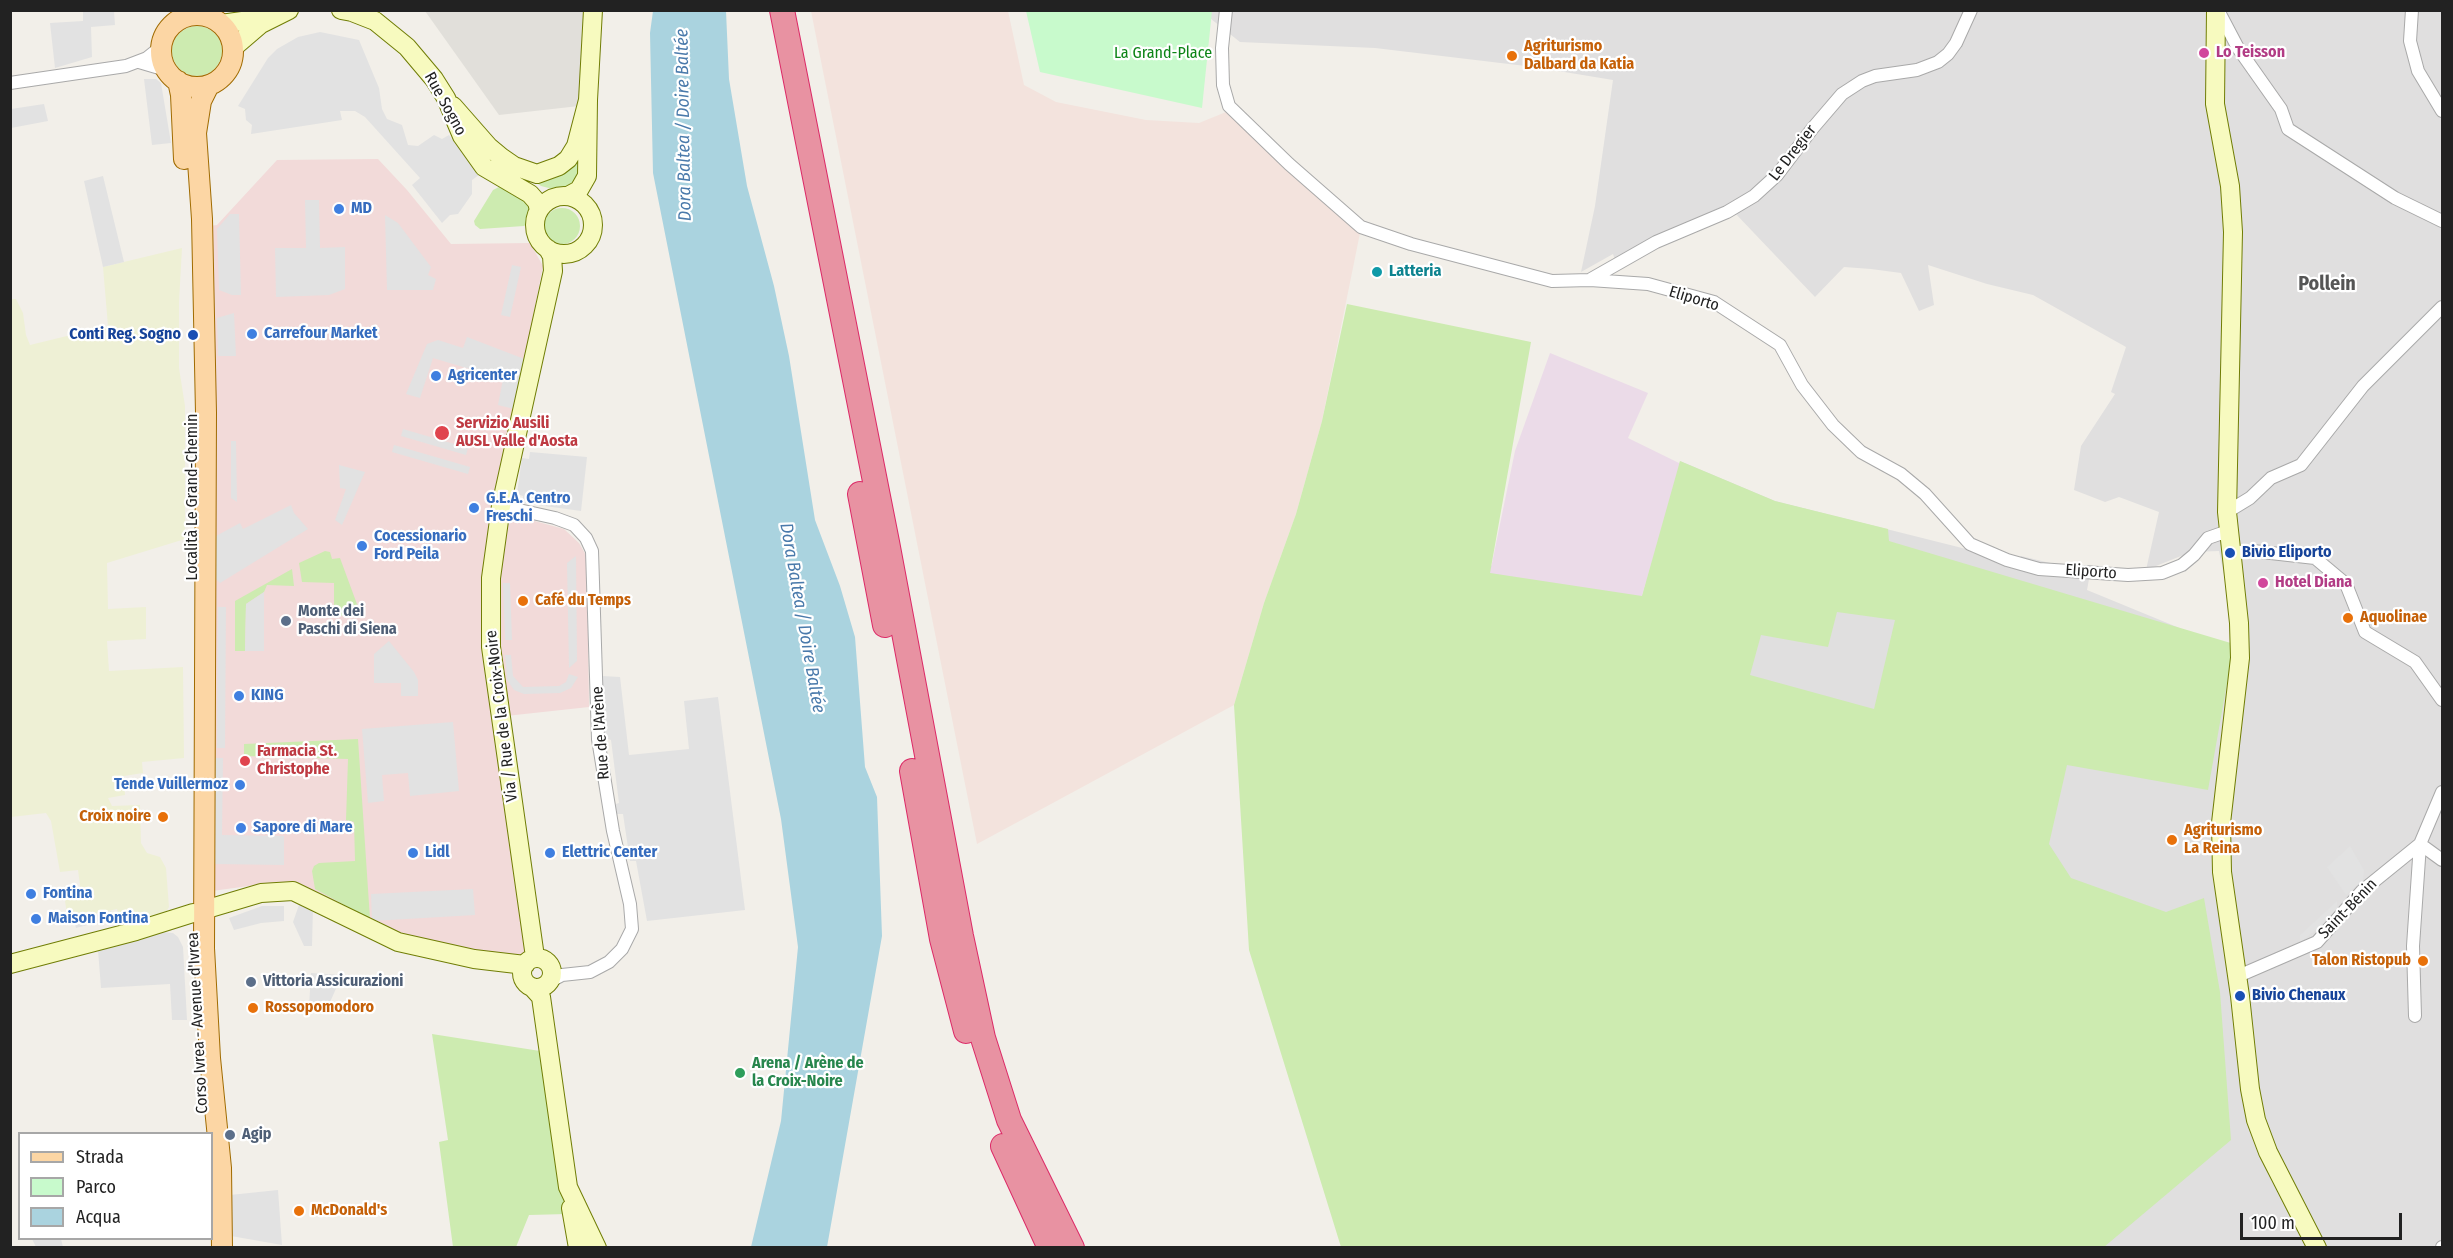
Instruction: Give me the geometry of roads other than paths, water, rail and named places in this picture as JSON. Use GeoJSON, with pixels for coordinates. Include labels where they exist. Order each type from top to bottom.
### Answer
{"type":"FeatureCollection","features":[{"type":"Feature","properties":{"kind":"highway"},"geometry":{"type":"LineString","coordinates":[[766,10],[794,112],[886,542],[961,936],[983,1038],[1009,1120],[1072,1248]]}},
{"type":"Feature","properties":{"kind":"highway"},"geometry":{"type":"LineString","coordinates":[[782,10],[794,112],[851,441],[942,939],[970,1050],[1001,1140],[1050,1248]]}},
{"type":"Feature","properties":{"kind":"main road"},"geometry":{"type":"LineString","coordinates":[[162,46],[172,18],[200,13],[221,24],[229,34],[233,48]]}},
{"type":"Feature","properties":{"kind":"main road","name":"Località Le Grand-Chemin"},"geometry":{"type":"LineString","coordinates":[[162,46],[162,57],[181,95],[189,201],[193,334],[198,911]]}},
{"type":"Feature","properties":{"kind":"main road","name":"Località Le Grand-Chemin"},"geometry":{"type":"LineString","coordinates":[[198,911],[206,413],[202,219],[196,133],[201,101],[210,85],[227,72],[233,58],[233,48]]}},
{"type":"Feature","properties":{"kind":"main road"},"geometry":{"type":"LineString","coordinates":[[172,76],[195,87],[210,85]]}},
{"type":"Feature","properties":{"kind":"main road","name":"Corso Ivrea - Avenue d'Ivrea"},"geometry":{"type":"LineString","coordinates":[[198,911],[220,1168],[222,1248]]}},
{"type":"Feature","properties":{"kind":"main road","name":"Corso Ivrea - Avenue d'Ivrea"},"geometry":{"type":"LineString","coordinates":[[198,911],[195,1027],[205,1132]]}},
{"type":"Feature","properties":{"kind":"street","name":"Rue Sogno"},"geometry":{"type":"LineString","coordinates":[[341,10],[375,21],[407,46],[434,79],[474,141],[496,164],[544,193],[563,196]]}},
{"type":"Feature","properties":{"kind":"street"},"geometry":{"type":"LineString","coordinates":[[590,64],[594,184],[590,239],[584,246],[568,254],[554,252],[539,240],[536,228],[539,210],[548,201],[579,190],[587,176],[588,100],[590,64],[593,10]]}},
{"type":"Feature","properties":{"kind":"street","name":"Eliporto"},"geometry":{"type":"LineString","coordinates":[[1226,10],[1222,48],[1223,85],[1229,106],[1288,164],[1361,226],[1411,244],[1552,281],[1590,280],[1647,284],[1714,302],[1780,345],[1802,385],[1833,425],[1861,452],[1901,474],[1925,495],[1970,544],[2007,560],[2038,569],[2128,575],[2162,573],[2182,565],[2208,538],[2228,531]]}},
{"type":"Feature","properties":{"kind":"street","name":"Le Dregier"},"geometry":{"type":"LineString","coordinates":[[1590,280],[1656,242],[1727,212],[1754,196],[1766,187],[1783,168],[1842,94],[1862,81],[1875,76],[1917,70],[1938,62],[1956,43],[1971,10]]}},
{"type":"Feature","properties":{"kind":"street"},"geometry":{"type":"LineString","coordinates":[[2217,10],[2238,48],[2282,110],[2288,129],[2395,198],[2442,221]]}},
{"type":"Feature","properties":{"kind":"street"},"geometry":{"type":"LineString","coordinates":[[2217,10],[2215,104],[2230,186],[2234,232],[2227,512],[2239,623],[2240,658],[2221,823],[2222,872],[2256,1120],[2268,1152],[2318,1248]]}},
{"type":"Feature","properties":{"kind":"street"},"geometry":{"type":"LineString","coordinates":[[2412,10],[2410,41],[2418,71],[2442,111]]}},
{"type":"Feature","properties":{"kind":"street"},"geometry":{"type":"LineString","coordinates":[[221,24],[241,23],[282,13]]}},
{"type":"Feature","properties":{"kind":"street"},"geometry":{"type":"LineString","coordinates":[[233,48],[246,35],[282,13]]}},
{"type":"Feature","properties":{"kind":"street"},"geometry":{"type":"LineString","coordinates":[[10,82],[111,69],[139,62],[162,46]]}},
{"type":"Feature","properties":{"kind":"street"},"geometry":{"type":"LineString","coordinates":[[139,62],[172,76]]}},
{"type":"Feature","properties":{"kind":"street"},"geometry":{"type":"LineString","coordinates":[[450,103],[501,157],[514,166],[537,174],[559,166],[568,159],[576,146],[588,100]]}},
{"type":"Feature","properties":{"kind":"street","name":"Rue Sogno"},"geometry":{"type":"LineString","coordinates":[[450,103],[462,136],[484,166],[530,194],[537,202],[539,210]]}},
{"type":"Feature","properties":{"kind":"street"},"geometry":{"type":"LineString","coordinates":[[563,196],[582,202],[591,214]]}},
{"type":"Feature","properties":{"kind":"street","name":"Via / Rue de la Croix-Noire"},"geometry":{"type":"LineString","coordinates":[[548,249],[552,256],[553,271],[501,506],[491,578],[490,647],[578,1248]]}},
{"type":"Feature","properties":{"kind":"street","name":"Via / Rue de la Croix-Noire"},"geometry":{"type":"LineString","coordinates":[[553,271],[561,258],[568,254]]}},
{"type":"Feature","properties":{"kind":"street"},"geometry":{"type":"LineString","coordinates":[[2227,512],[2250,498],[2271,478],[2301,465],[2363,386],[2442,307]]}},
{"type":"Feature","properties":{"kind":"street","name":"Rue de l'Arène"},"geometry":{"type":"LineString","coordinates":[[501,506],[555,518],[574,525],[586,538],[592,551],[598,739],[613,831],[630,904],[632,930],[622,949],[609,962],[590,972],[538,972]]}},
{"type":"Feature","properties":{"kind":"street"},"geometry":{"type":"LineString","coordinates":[[2230,553],[2253,551],[2315,558],[2346,584],[2365,632],[2415,662],[2442,700]]}},
{"type":"Feature","properties":{"kind":"street","name":"Saint-Bénin"},"geometry":{"type":"LineString","coordinates":[[2415,1016],[2413,946],[2420,844],[2442,792]]}},
{"type":"Feature","properties":{"kind":"street"},"geometry":{"type":"LineString","coordinates":[[2420,844],[2442,860]]}},
{"type":"Feature","properties":{"kind":"street","name":"Saint-Bénin"},"geometry":{"type":"LineString","coordinates":[[2236,977],[2317,942],[2362,891],[2420,844]]}},
{"type":"Feature","properties":{"kind":"street"},"geometry":{"type":"LineString","coordinates":[[10,964],[136,931],[261,893],[294,891],[398,942],[538,972]]}},
{"type":"Feature","properties":{"kind":"street"},"geometry":{"type":"LineString","coordinates":[[568,1187],[597,1248]]}},
{"type":"Feature","properties":{"kind":"water","name":"Dora Baltea / Doire Baltée"},"geometry":{"type":"Polygon","coordinates":[[[653,11],[726,11],[729,79],[747,186],[774,286],[789,356],[815,520],[840,586],[855,637],[865,767],[877,797],[882,936],[827,1247],[751,1247],[781,1121],[798,947],[781,819],[653,173],[650,33],[653,11]]]}},
{"type":"Feature","properties":{"kind":"place","name":"Lo Teisson"},"geometry":{"type":"Point","coordinates":[2204,53]}},
{"type":"Feature","properties":{"kind":"place","name":"Agriturismo Dalbard da Katia"},"geometry":{"type":"Point","coordinates":[1512,56]}},
{"type":"Feature","properties":{"kind":"place","name":"MD"},"geometry":{"type":"Point","coordinates":[339,209]}},
{"type":"Feature","properties":{"kind":"place","name":"Latteria"},"geometry":{"type":"Point","coordinates":[1377,272]}},
{"type":"Feature","properties":{"kind":"place","name":"Carrefour Market"},"geometry":{"type":"Point","coordinates":[252,334]}},
{"type":"Feature","properties":{"kind":"place","name":"Conti Reg. Sogno"},"geometry":{"type":"Point","coordinates":[193,335]}},
{"type":"Feature","properties":{"kind":"place","name":"Agricenter"},"geometry":{"type":"Point","coordinates":[436,376]}},
{"type":"Feature","properties":{"kind":"place","name":"Servizio Ausili AUSL Valle d'Aosta"},"geometry":{"type":"Point","coordinates":[442,433]}},
{"type":"Feature","properties":{"kind":"place","name":"G.E.A. Centro Freschi"},"geometry":{"type":"Point","coordinates":[474,508]}},
{"type":"Feature","properties":{"kind":"place","name":"Cocessionario Ford Peila"},"geometry":{"type":"Point","coordinates":[362,546]}},
{"type":"Feature","properties":{"kind":"place","name":"Bivio Eliporto"},"geometry":{"type":"Point","coordinates":[2230,553]}},
{"type":"Feature","properties":{"kind":"place","name":"Hotel Diana"},"geometry":{"type":"Point","coordinates":[2263,583]}},
{"type":"Feature","properties":{"kind":"place","name":"Café du Temps"},"geometry":{"type":"Point","coordinates":[523,601]}},
{"type":"Feature","properties":{"kind":"place","name":"Aquolinae"},"geometry":{"type":"Point","coordinates":[2348,618]}},
{"type":"Feature","properties":{"kind":"place","name":"Monte dei Paschi di Siena"},"geometry":{"type":"Point","coordinates":[286,621]}},
{"type":"Feature","properties":{"kind":"place","name":"KING"},"geometry":{"type":"Point","coordinates":[239,696]}},
{"type":"Feature","properties":{"kind":"place","name":"Farmacia St. Christophe"},"geometry":{"type":"Point","coordinates":[245,761]}},
{"type":"Feature","properties":{"kind":"place","name":"Tende Vuillermoz"},"geometry":{"type":"Point","coordinates":[240,785]}},
{"type":"Feature","properties":{"kind":"place","name":"Croix noire"},"geometry":{"type":"Point","coordinates":[163,817]}},
{"type":"Feature","properties":{"kind":"place","name":"Sapore di Mare"},"geometry":{"type":"Point","coordinates":[241,828]}},
{"type":"Feature","properties":{"kind":"place","name":"Agriturismo La Reina"},"geometry":{"type":"Point","coordinates":[2172,840]}},
{"type":"Feature","properties":{"kind":"place","name":"Lidl"},"geometry":{"type":"Point","coordinates":[413,853]}},
{"type":"Feature","properties":{"kind":"place","name":"Elettric Center"},"geometry":{"type":"Point","coordinates":[550,853]}},
{"type":"Feature","properties":{"kind":"place","name":"Fontina"},"geometry":{"type":"Point","coordinates":[31,894]}},
{"type":"Feature","properties":{"kind":"place","name":"Maison Fontina"},"geometry":{"type":"Point","coordinates":[36,919]}},
{"type":"Feature","properties":{"kind":"place","name":"Talon Ristopub"},"geometry":{"type":"Point","coordinates":[2423,961]}},
{"type":"Feature","properties":{"kind":"place","name":"Vittoria Assicurazioni"},"geometry":{"type":"Point","coordinates":[251,982]}},
{"type":"Feature","properties":{"kind":"place","name":"Bivio Chenaux"},"geometry":{"type":"Point","coordinates":[2240,996]}},
{"type":"Feature","properties":{"kind":"place","name":"Rossopomodoro"},"geometry":{"type":"Point","coordinates":[253,1008]}},
{"type":"Feature","properties":{"kind":"place","name":"Arena / Arène de la Croix-Noire"},"geometry":{"type":"Point","coordinates":[740,1073]}},
{"type":"Feature","properties":{"kind":"place","name":"Agip"},"geometry":{"type":"Point","coordinates":[230,1135]}},
{"type":"Feature","properties":{"kind":"place","name":"McDonald's"},"geometry":{"type":"Point","coordinates":[299,1211]}},
{"type":"Feature","properties":{"kind":"district","name":"Pollein"},"geometry":{"type":"Point","coordinates":[2327,284]}},
{"type":"Feature","properties":{"kind":"park label","name":"La Grand-Place"},"geometry":{"type":"Point","coordinates":[1163,54]}}]}
